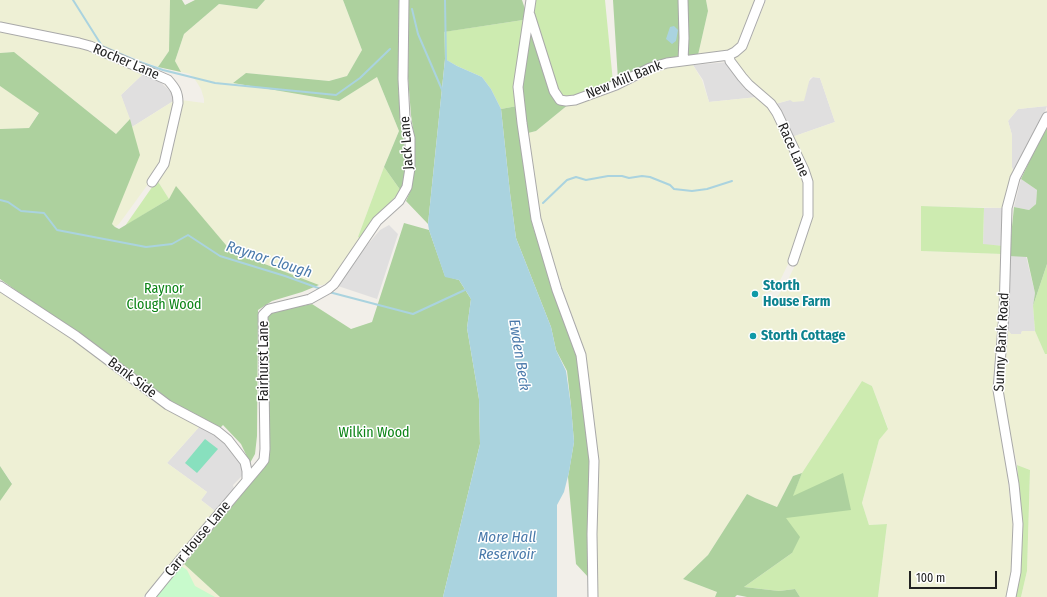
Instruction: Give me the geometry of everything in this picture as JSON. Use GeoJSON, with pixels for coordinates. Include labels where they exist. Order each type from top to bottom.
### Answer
{"type":"FeatureCollection","features":[{"type":"Feature","properties":{"kind":"street","name":"Jack Lane"},"geometry":{"type":"LineString","coordinates":[[331,287],[377,221],[399,201],[407,187],[410,168],[410,138],[405,118],[403,79],[404,0]]}},
{"type":"Feature","properties":{"kind":"street","name":"New Mill Bank"},"geometry":{"type":"LineString","coordinates":[[526,0],[554,91],[560,100],[575,100],[616,85],[650,68],[667,63],[729,55]]}},
{"type":"Feature","properties":{"kind":"street"},"geometry":{"type":"LineString","coordinates":[[531,0],[518,87],[536,218],[557,290],[581,355],[594,461],[592,534],[593,597]]}},
{"type":"Feature","properties":{"kind":"street"},"geometry":{"type":"LineString","coordinates":[[683,0],[683,61]]}},
{"type":"Feature","properties":{"kind":"street"},"geometry":{"type":"LineString","coordinates":[[729,55],[742,46],[760,0]]}},
{"type":"Feature","properties":{"kind":"street","name":"Rocher Lane"},"geometry":{"type":"LineString","coordinates":[[0,27],[90,46],[168,80],[174,86],[178,95],[178,102],[164,164],[152,182]]}},
{"type":"Feature","properties":{"kind":"street","name":"Race Lane"},"geometry":{"type":"LineString","coordinates":[[729,55],[730,61],[742,77],[771,104],[804,170],[808,182],[808,216],[793,261]]}},
{"type":"Feature","properties":{"kind":"street","name":"Sunny Bank Road"},"geometry":{"type":"LineString","coordinates":[[1011,597],[1016,572],[1018,524],[1014,484],[998,390],[1003,320],[1007,208],[1015,178],[1047,117]]}},
{"type":"Feature","properties":{"kind":"street","name":"Bank Side"},"geometry":{"type":"LineString","coordinates":[[0,286],[76,336],[168,404],[217,431],[228,440],[245,462],[248,471],[247,480]]}},
{"type":"Feature","properties":{"kind":"street","name":"Fairhurst Lane"},"geometry":{"type":"LineString","coordinates":[[247,480],[261,464],[264,456],[263,315],[269,309],[310,299],[331,287]]}},
{"type":"Feature","properties":{"kind":"street","name":"Carr House Lane"},"geometry":{"type":"LineString","coordinates":[[150,597],[247,480]]}},
{"type":"Feature","properties":{"kind":"shaded area"},"geometry":{"type":"Polygon","coordinates":[[[729,62],[748,92],[758,97],[709,102],[703,80],[693,65],[729,62]]]}},
{"type":"Feature","properties":{"kind":"shaded area"},"geometry":{"type":"Polygon","coordinates":[[[143,74],[158,80],[170,91],[175,100],[132,127],[121,95],[143,74]]]}},
{"type":"Feature","properties":{"kind":"shaded area"},"geometry":{"type":"Polygon","coordinates":[[[813,77],[820,78],[835,122],[792,137],[775,104],[790,100],[813,77]]]}},
{"type":"Feature","properties":{"kind":"shaded area"},"geometry":{"type":"Polygon","coordinates":[[[1047,106],[1043,117],[1014,174],[1012,167],[1012,135],[1008,121],[1018,109],[1047,106]]]}},
{"type":"Feature","properties":{"kind":"shaded area"},"geometry":{"type":"Polygon","coordinates":[[[1021,179],[1037,190],[1036,204],[1029,210],[1014,207],[1021,179]]]}},
{"type":"Feature","properties":{"kind":"shaded area"},"geometry":{"type":"Polygon","coordinates":[[[984,208],[1005,208],[1004,246],[983,245],[984,208]]]}},
{"type":"Feature","properties":{"kind":"shaded area"},"geometry":{"type":"Polygon","coordinates":[[[389,225],[398,234],[377,299],[338,286],[351,264],[380,230],[389,225]]]}},
{"type":"Feature","properties":{"kind":"shaded area"},"geometry":{"type":"Polygon","coordinates":[[[1009,256],[1026,256],[1035,293],[1033,306],[1035,331],[1022,331],[1021,334],[1011,334],[1006,328],[1009,256]]]}},
{"type":"Feature","properties":{"kind":"shaded area"},"geometry":{"type":"Polygon","coordinates":[[[200,426],[215,432],[244,464],[245,472],[233,485],[234,489],[215,511],[201,500],[207,492],[167,463],[200,426]]]}},
{"type":"Feature","properties":{"kind":"green space"},"geometry":{"type":"Polygon","coordinates":[[[0,0],[170,0],[169,51],[158,67],[89,41],[0,25],[0,0]]]}},
{"type":"Feature","properties":{"kind":"green space"},"geometry":{"type":"Polygon","coordinates":[[[170,0],[182,0],[185,5],[195,0],[265,0],[257,9],[219,4],[184,34],[175,61],[181,72],[158,67],[169,51],[170,0]]]}},
{"type":"Feature","properties":{"kind":"green space"},"geometry":{"type":"Polygon","coordinates":[[[265,0],[343,0],[362,50],[347,76],[329,81],[246,73],[233,83],[339,101],[377,77],[399,131],[358,237],[362,240],[334,279],[323,285],[319,285],[231,251],[176,187],[169,199],[157,180],[181,100],[204,103],[201,89],[196,81],[190,74],[181,72],[175,61],[184,34],[219,4],[257,9],[265,0]]]}},
{"type":"Feature","properties":{"kind":"green space"},"geometry":{"type":"Polygon","coordinates":[[[343,0],[399,0],[398,86],[406,163],[406,179],[401,191],[384,167],[399,131],[377,77],[339,101],[233,83],[246,73],[329,81],[347,76],[362,50],[343,0]]]}},
{"type":"Feature","properties":{"kind":"green space"},"geometry":{"type":"Polygon","coordinates":[[[409,0],[522,0],[526,12],[523,20],[444,32],[445,59],[428,224],[406,201],[413,179],[414,156],[414,135],[408,77],[409,0]]]}},
{"type":"Feature","properties":{"kind":"green space"},"geometry":{"type":"Polygon","coordinates":[[[534,0],[605,0],[613,82],[574,97],[562,96],[558,90],[532,11],[534,0]]]}},
{"type":"Feature","properties":{"kind":"green space"},"geometry":{"type":"Polygon","coordinates":[[[613,0],[680,0],[681,26],[679,56],[666,59],[618,80],[613,0]]]}},
{"type":"Feature","properties":{"kind":"green space"},"geometry":{"type":"Polygon","coordinates":[[[685,0],[706,0],[708,11],[698,55],[685,57],[685,0]]]}},
{"type":"Feature","properties":{"kind":"green space"},"geometry":{"type":"Polygon","coordinates":[[[706,0],[757,0],[740,44],[730,51],[698,55],[708,11],[706,0]]]}},
{"type":"Feature","properties":{"kind":"green space"},"geometry":{"type":"Polygon","coordinates":[[[766,0],[1047,0],[1047,106],[1018,109],[1008,121],[1012,135],[1012,167],[1014,174],[1005,208],[921,206],[922,251],[1002,254],[993,386],[1004,449],[1013,525],[1012,572],[1006,597],[878,597],[887,524],[869,525],[862,503],[879,440],[888,428],[872,386],[862,381],[802,473],[793,476],[777,507],[747,494],[708,555],[683,579],[717,592],[715,597],[596,597],[594,536],[597,462],[584,355],[576,326],[552,260],[540,217],[528,133],[536,131],[569,104],[616,91],[669,66],[693,65],[702,80],[709,102],[758,97],[775,114],[801,171],[803,182],[805,216],[791,258],[775,291],[765,293],[764,305],[773,303],[786,284],[798,259],[810,216],[811,179],[805,162],[792,137],[835,122],[820,78],[810,78],[804,101],[793,102],[790,100],[775,104],[747,79],[738,67],[734,58],[749,43],[766,0]]]}},
{"type":"Feature","properties":{"kind":"green space"},"geometry":{"type":"Polygon","coordinates":[[[523,20],[516,86],[517,106],[501,109],[491,89],[482,77],[443,58],[443,32],[523,20]]]}},
{"type":"Feature","properties":{"kind":"green space"},"geometry":{"type":"Polygon","coordinates":[[[530,28],[550,92],[560,105],[569,104],[536,131],[528,133],[521,87],[530,28]]]}},
{"type":"Feature","properties":{"kind":"green space"},"geometry":{"type":"Polygon","coordinates":[[[0,30],[88,49],[143,74],[121,95],[130,119],[116,134],[14,52],[0,53],[0,30]]]}},
{"type":"Feature","properties":{"kind":"green space","name":"Raynor Clough Wood"},"geometry":{"type":"Polygon","coordinates":[[[14,52],[116,134],[130,119],[140,155],[112,224],[115,227],[119,229],[169,199],[176,186],[231,251],[319,285],[272,301],[258,310],[257,436],[255,454],[250,463],[241,444],[223,425],[218,430],[167,400],[92,344],[0,279],[0,129],[29,128],[39,113],[0,86],[0,53],[14,52]]]}},
{"type":"Feature","properties":{"kind":"green space"},"geometry":{"type":"Polygon","coordinates":[[[0,86],[39,112],[29,128],[0,129],[0,86]]]}},
{"type":"Feature","properties":{"kind":"green space"},"geometry":{"type":"Polygon","coordinates":[[[175,100],[164,157],[154,176],[119,224],[115,227],[112,224],[139,155],[132,127],[175,100]]]}},
{"type":"Feature","properties":{"kind":"green space"},"geometry":{"type":"Polygon","coordinates":[[[517,106],[533,227],[577,356],[591,463],[589,578],[576,564],[568,477],[574,442],[567,371],[556,350],[551,327],[516,238],[501,109],[517,106]]]}},
{"type":"Feature","properties":{"kind":"green space"},"geometry":{"type":"Polygon","coordinates":[[[1047,124],[1047,264],[1033,306],[1035,293],[1027,257],[1009,256],[1014,207],[1029,210],[1036,204],[1037,190],[1021,179],[1047,124]]]}},
{"type":"Feature","properties":{"kind":"green space"},"geometry":{"type":"Polygon","coordinates":[[[384,167],[401,191],[373,220],[362,240],[358,237],[384,167]]]}},
{"type":"Feature","properties":{"kind":"green space"},"geometry":{"type":"Polygon","coordinates":[[[157,180],[169,199],[125,226],[157,180]]]}},
{"type":"Feature","properties":{"kind":"green space"},"geometry":{"type":"Polygon","coordinates":[[[921,206],[984,208],[983,244],[1004,246],[1002,254],[921,251],[921,206]]]}},
{"type":"Feature","properties":{"kind":"green space","name":"Wilkin Wood"},"geometry":{"type":"Polygon","coordinates":[[[404,223],[429,230],[445,276],[459,280],[471,299],[467,328],[479,399],[480,444],[443,597],[220,597],[184,564],[267,464],[267,318],[271,312],[312,304],[351,329],[372,322],[404,223]]]}},
{"type":"Feature","properties":{"kind":"green space"},"geometry":{"type":"Polygon","coordinates":[[[1047,264],[1047,354],[1045,354],[1035,331],[1033,306],[1047,264]]]}},
{"type":"Feature","properties":{"kind":"green space"},"geometry":{"type":"Polygon","coordinates":[[[0,290],[69,336],[174,413],[200,426],[167,463],[207,492],[201,500],[215,511],[143,597],[0,597],[0,501],[12,483],[0,466],[0,290]]]}},
{"type":"Feature","properties":{"kind":"green space"},"geometry":{"type":"Polygon","coordinates":[[[1006,328],[1011,334],[1021,334],[1022,331],[1035,331],[1045,354],[1047,354],[1047,597],[1021,597],[1027,571],[1030,470],[1017,465],[1004,406],[1003,385],[1006,328]]]}},
{"type":"Feature","properties":{"kind":"green space"},"geometry":{"type":"Polygon","coordinates":[[[862,381],[872,386],[888,429],[879,440],[862,503],[869,525],[887,524],[878,597],[800,597],[795,589],[779,591],[744,587],[792,553],[785,518],[792,497],[802,473],[862,381]]]}},
{"type":"Feature","properties":{"kind":"green space"},"geometry":{"type":"Polygon","coordinates":[[[205,439],[218,449],[197,473],[185,463],[205,439]]]}},
{"type":"Feature","properties":{"kind":"green space"},"geometry":{"type":"Polygon","coordinates":[[[1017,465],[1030,470],[1027,571],[1021,597],[1014,597],[1022,523],[1017,465]]]}},
{"type":"Feature","properties":{"kind":"green space"},"geometry":{"type":"Polygon","coordinates":[[[0,466],[12,484],[0,501],[0,466]]]}},
{"type":"Feature","properties":{"kind":"green space"},"geometry":{"type":"Polygon","coordinates":[[[802,473],[793,496],[843,473],[851,510],[786,518],[800,537],[792,553],[744,587],[779,591],[795,589],[800,597],[747,597],[737,595],[735,597],[715,597],[717,592],[683,579],[708,555],[747,494],[777,507],[793,476],[802,473]]]}},
{"type":"Feature","properties":{"kind":"green space"},"geometry":{"type":"Polygon","coordinates":[[[184,564],[220,597],[157,597],[184,564]]]}},
{"type":"Feature","properties":{"kind":"green space"},"geometry":{"type":"Polygon","coordinates":[[[181,566],[187,570],[195,586],[215,597],[153,597],[181,566]]]}},
{"type":"Feature","properties":{"kind":"water"},"geometry":{"type":"Polygon","coordinates":[[[674,26],[678,30],[676,41],[672,44],[666,39],[670,27],[674,26]]]}},
{"type":"Feature","properties":{"kind":"water","name":"More Hall Reservoir"},"geometry":{"type":"Polygon","coordinates":[[[445,59],[482,77],[491,89],[501,109],[516,238],[551,327],[556,350],[566,371],[574,442],[564,492],[557,505],[557,597],[443,597],[480,444],[479,399],[467,328],[471,299],[459,280],[445,277],[428,224],[445,59]]]}},
{"type":"Feature","properties":{"kind":"waterway"},"geometry":{"type":"LineString","coordinates":[[73,0],[102,46],[163,70],[215,83],[336,95],[360,78],[390,49]]}},
{"type":"Feature","properties":{"kind":"waterway","name":"Ewden Beck"},"geometry":{"type":"LineString","coordinates":[[445,0],[446,61]]}},
{"type":"Feature","properties":{"kind":"waterway","name":"Ewden Beck"},"geometry":{"type":"LineString","coordinates":[[412,9],[418,34],[443,92]]}},
{"type":"Feature","properties":{"kind":"waterway"},"geometry":{"type":"LineString","coordinates":[[543,203],[567,180],[576,177],[586,180],[608,176],[622,176],[629,178],[642,176],[650,177],[670,185],[674,189],[692,191],[707,189],[732,181]]}},
{"type":"Feature","properties":{"kind":"waterway","name":"Raynor Clough"},"geometry":{"type":"LineString","coordinates":[[0,200],[8,202],[21,211],[44,213],[57,230],[146,247],[172,244],[188,235],[220,256],[321,289]]}},
{"type":"Feature","properties":{"kind":"waterway","name":"Raynor Clough"},"geometry":{"type":"LineString","coordinates":[[329,292],[413,314],[467,289]]}},
{"type":"Feature","properties":{"kind":"place","name":"Storth House Farm"},"geometry":{"type":"Point","coordinates":[755,294]}},
{"type":"Feature","properties":{"kind":"place","name":"Storth Cottage"},"geometry":{"type":"Point","coordinates":[753,336]}}]}
